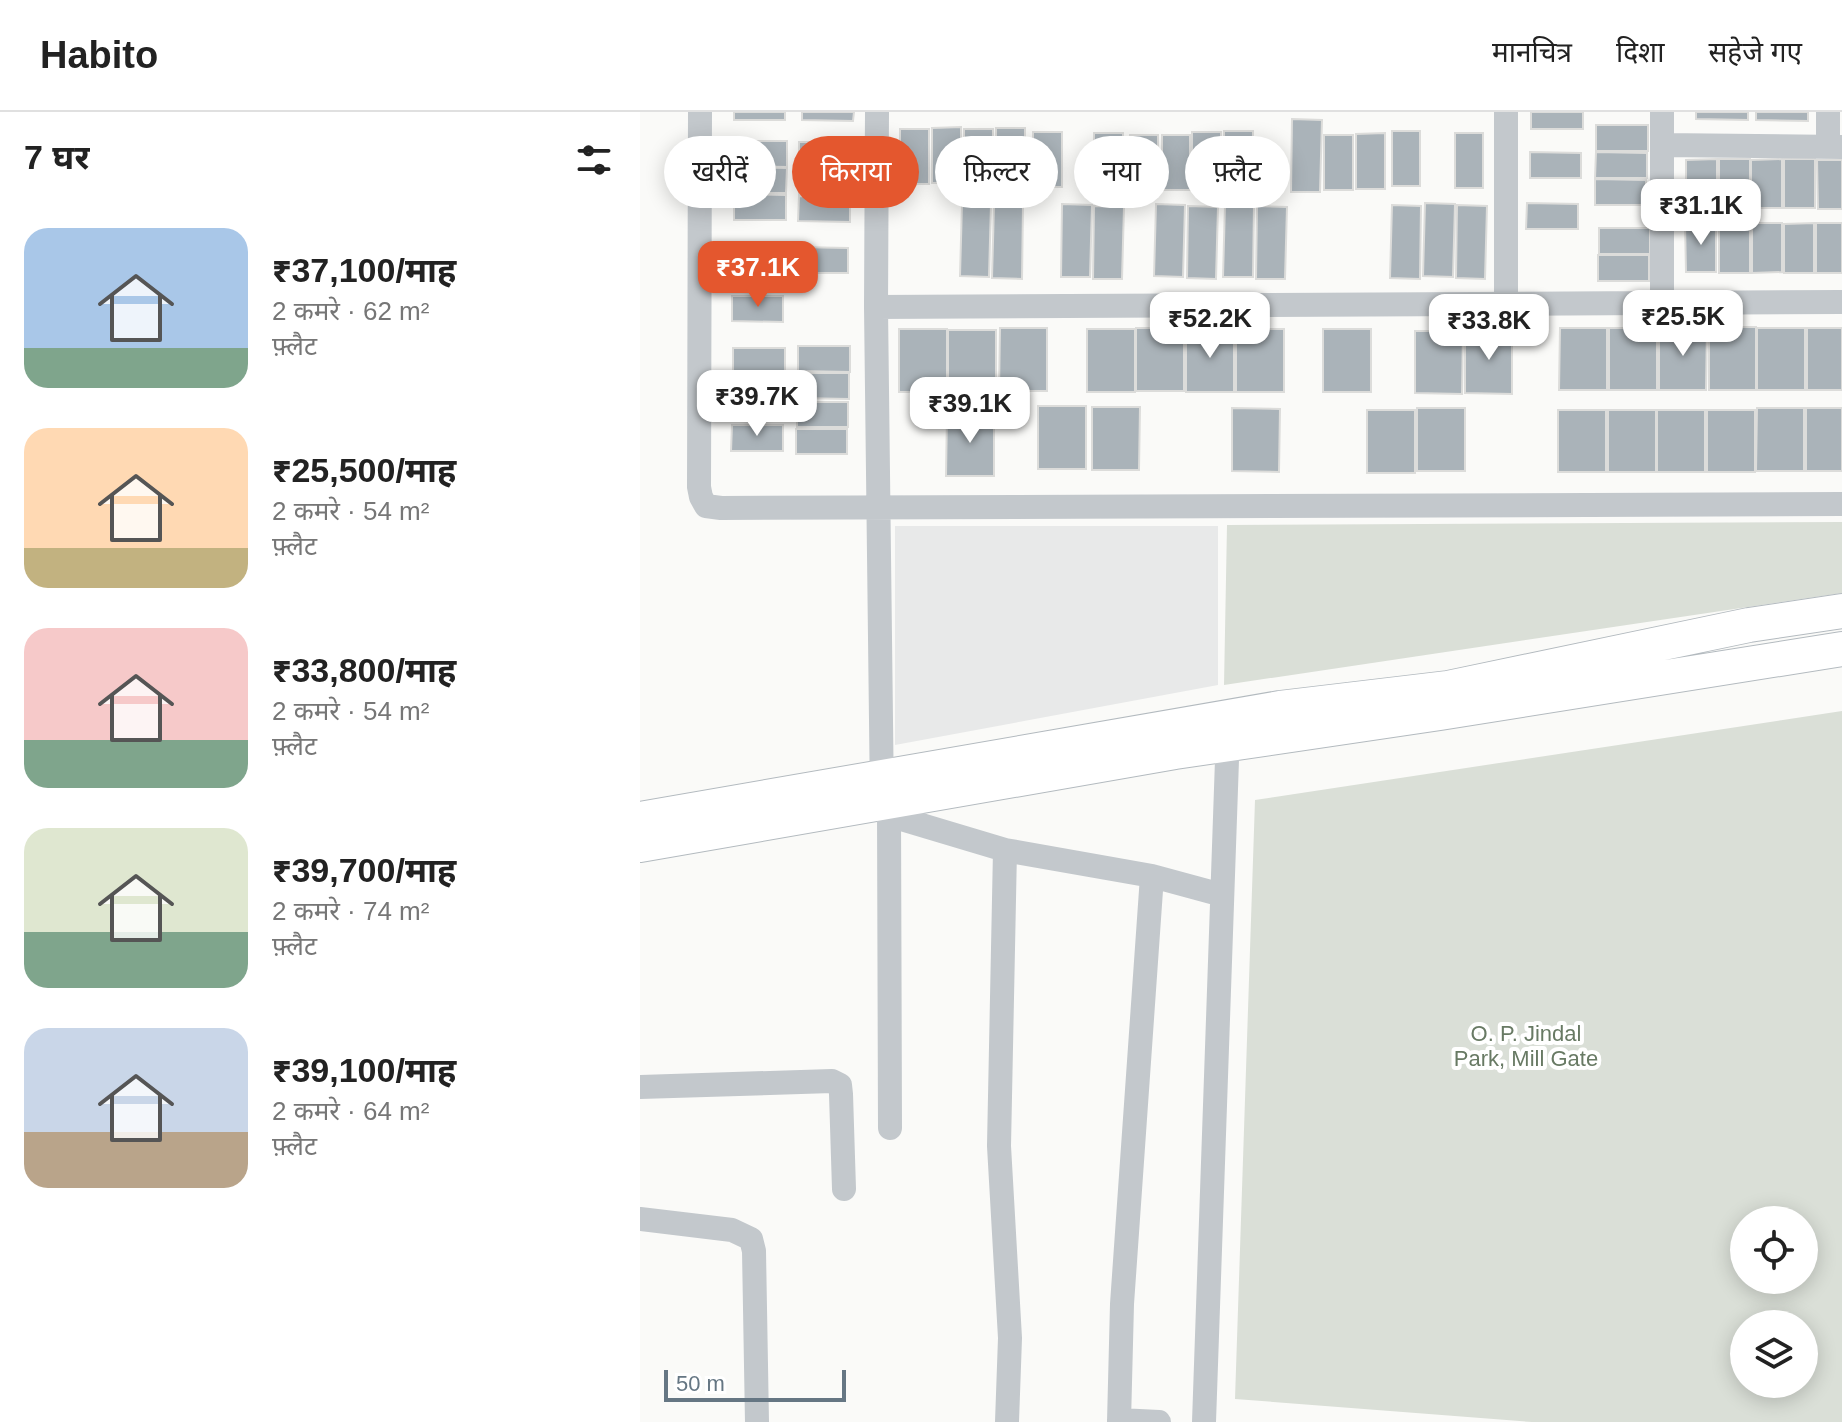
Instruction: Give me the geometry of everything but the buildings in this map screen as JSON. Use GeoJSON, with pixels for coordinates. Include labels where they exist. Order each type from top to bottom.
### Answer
{"type":"FeatureCollection","features":[{"type":"Feature","properties":{"kind":"main road"},"geometry":{"type":"LineString","coordinates":[[1228,731],[1280,708],[1448,688],[1749,625],[1842,611]]}},
{"type":"Feature","properties":{"kind":"main road"},"geometry":{"type":"LineString","coordinates":[[640,845],[1228,731],[1440,713],[1842,649]]}},
{"type":"Feature","properties":{"kind":"main road"},"geometry":{"type":"LineString","coordinates":[[640,819],[884,797]]}},
{"type":"Feature","properties":{"kind":"street"},"geometry":{"type":"LineString","coordinates":[[700,112],[701,497],[706,506],[1842,504]]}},
{"type":"Feature","properties":{"kind":"street"},"geometry":{"type":"LineString","coordinates":[[877,112],[878,507],[890,1128]]}},
{"type":"Feature","properties":{"kind":"street"},"geometry":{"type":"LineString","coordinates":[[1506,112],[1506,304]]}},
{"type":"Feature","properties":{"kind":"street"},"geometry":{"type":"LineString","coordinates":[[1662,112],[1662,303]]}},
{"type":"Feature","properties":{"kind":"street"},"geometry":{"type":"LineString","coordinates":[[1662,145],[1835,147],[1828,112]]}},
{"type":"Feature","properties":{"kind":"street"},"geometry":{"type":"LineString","coordinates":[[876,307],[1842,302]]}},
{"type":"Feature","properties":{"kind":"street"},"geometry":{"type":"LineString","coordinates":[[1204,1422],[1228,731]]}},
{"type":"Feature","properties":{"kind":"street"},"geometry":{"type":"LineString","coordinates":[[884,797],[898,818],[1005,850],[1152,876],[1222,895]]}},
{"type":"Feature","properties":{"kind":"street"},"geometry":{"type":"LineString","coordinates":[[1005,850],[999,1146],[1010,1338],[1007,1422]]}},
{"type":"Feature","properties":{"kind":"street"},"geometry":{"type":"LineString","coordinates":[[1152,876],[1122,1304],[1119,1421],[1159,1422]]}},
{"type":"Feature","properties":{"kind":"street"},"geometry":{"type":"LineString","coordinates":[[640,1087],[832,1081],[840,1085],[844,1189]]}},
{"type":"Feature","properties":{"kind":"street"},"geometry":{"type":"LineString","coordinates":[[640,1219],[732,1230],[751,1239],[754,1251],[757,1422]]}},
{"type":"Feature","properties":{"kind":"shaded area"},"geometry":{"type":"Polygon","coordinates":[[[895,526],[1218,526],[1218,685],[895,745],[895,526]]]}},
{"type":"Feature","properties":{"kind":"green space"},"geometry":{"type":"Polygon","coordinates":[[[1842,522],[1842,593],[1224,685],[1227,525],[1842,522]]]}},
{"type":"Feature","properties":{"kind":"green space","name":"O. P. Jindal Park, Mill Gate"},"geometry":{"type":"Polygon","coordinates":[[[1842,711],[1842,1422],[1532,1422],[1235,1399],[1255,800],[1842,711]]]}}]}
